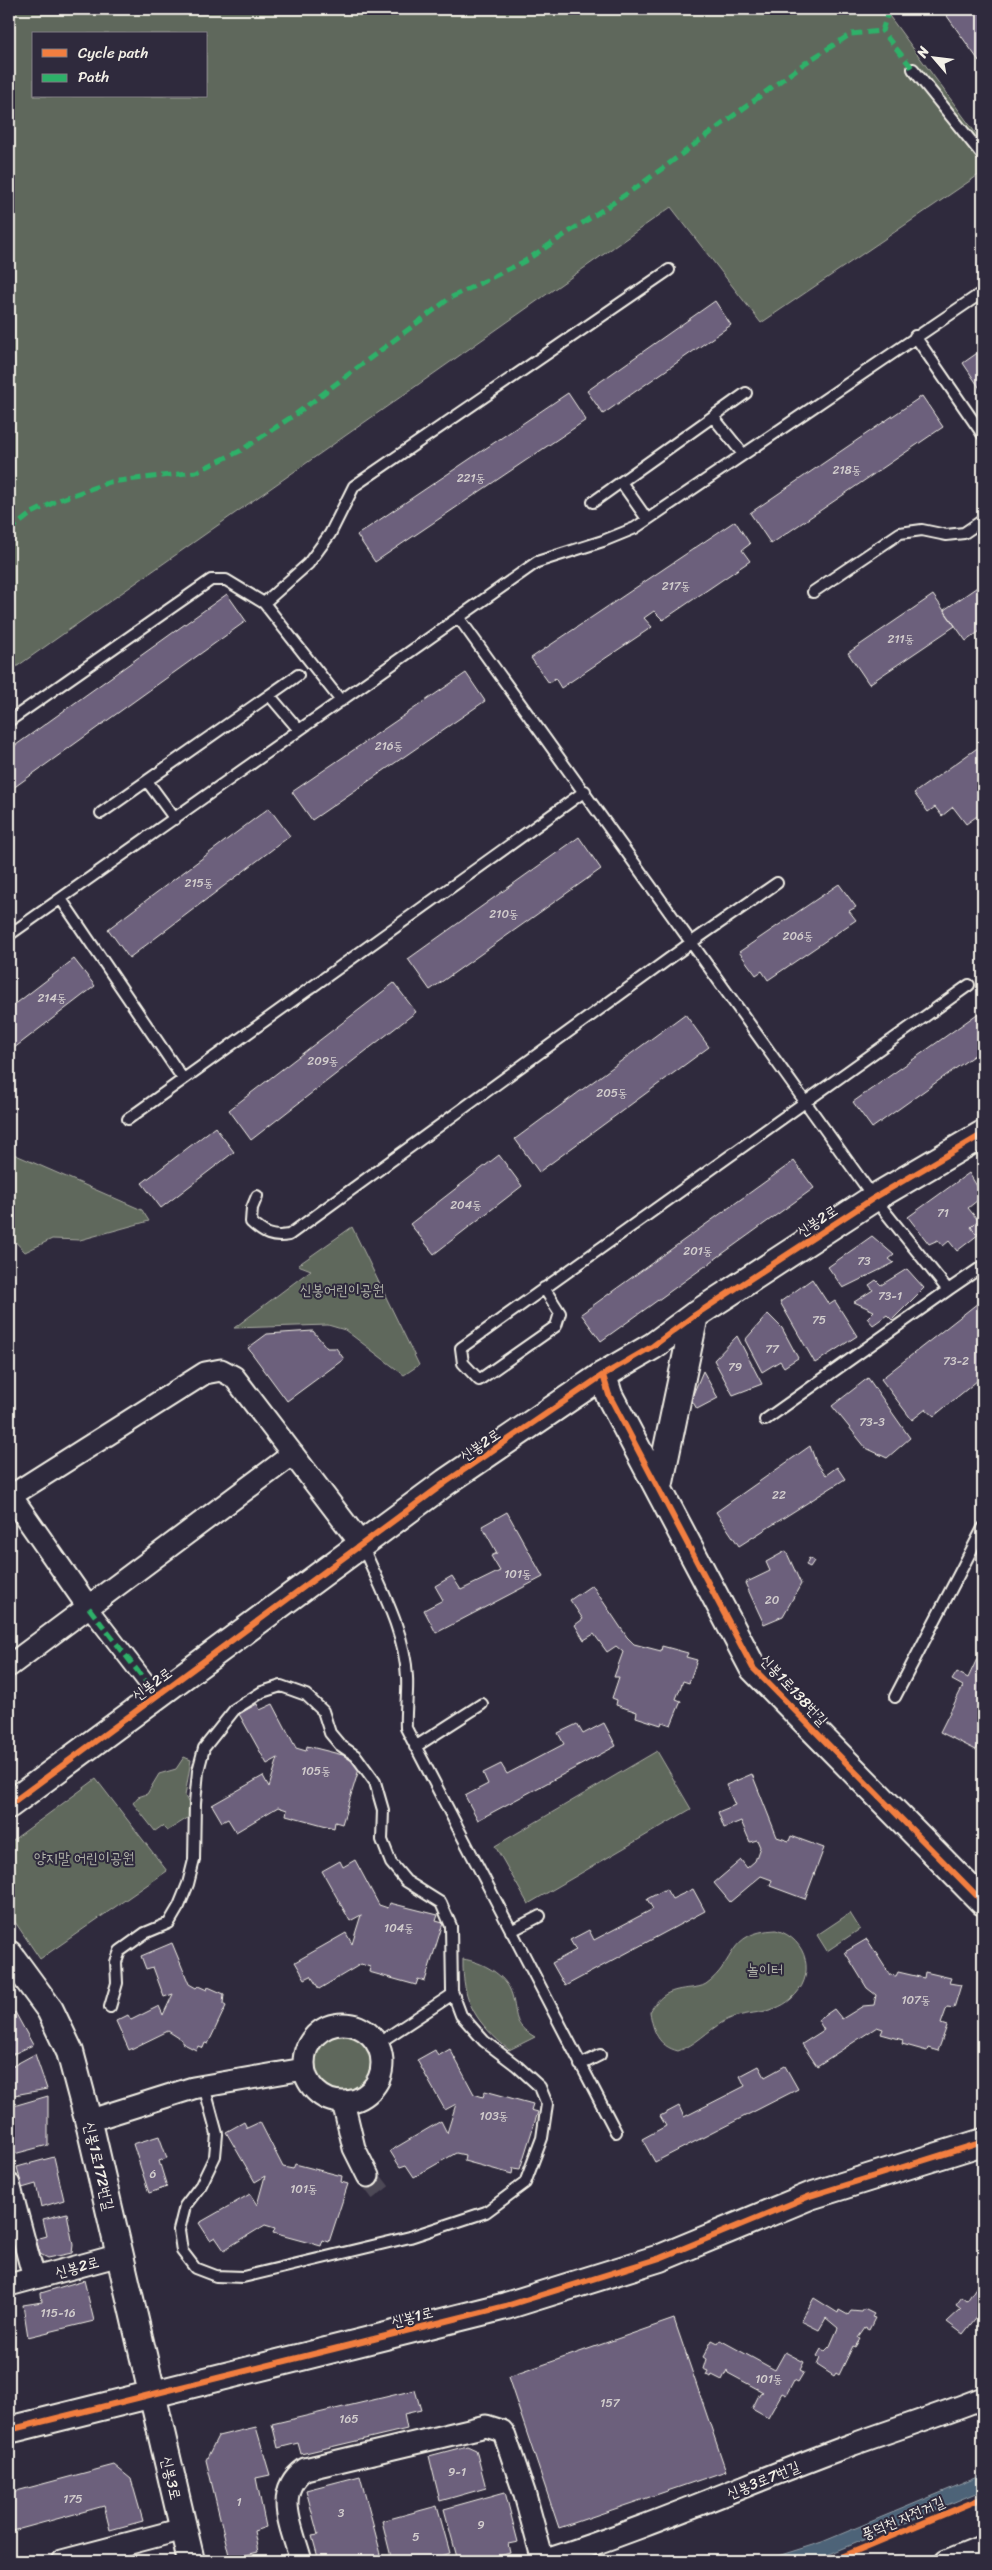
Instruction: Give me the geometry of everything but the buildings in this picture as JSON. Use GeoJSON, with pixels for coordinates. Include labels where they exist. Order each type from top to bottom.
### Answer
{"type":"FeatureCollection","features":[{"type":"Feature","properties":{"kind":"street","name":"신봉2로"},"geometry":{"type":"LineString","coordinates":[[9,1805],[446,1482],[603,1375],[653,1346],[695,1315],[874,1198],[983,1134]]}},
{"type":"Feature","properties":{"kind":"street"},"geometry":{"type":"LineString","coordinates":[[659,1488],[695,1315]]}},
{"type":"Feature","properties":{"kind":"street"},"geometry":{"type":"LineString","coordinates":[[157,1696],[89,1608],[10,1496],[205,1373],[221,1370],[234,1377],[362,1545]]}},
{"type":"Feature","properties":{"kind":"street","name":"신봉1로138번길"},"geometry":{"type":"LineString","coordinates":[[603,1375],[609,1395],[753,1668],[983,1902]]}},
{"type":"Feature","properties":{"kind":"street"},"geometry":{"type":"LineString","coordinates":[[9,1666],[293,1454]]}},
{"type":"Feature","properties":{"kind":"street","name":"신봉1로172번길"},"geometry":{"type":"LineString","coordinates":[[9,1954],[50,2010],[70,2052],[120,2255],[151,2394]]}},
{"type":"Feature","properties":{"kind":"street"},"geometry":{"type":"LineString","coordinates":[[344,2024],[357,2027],[369,2034],[377,2044],[382,2064],[378,2081],[370,2091],[360,2098],[343,2102],[325,2098],[315,2091],[308,2081],[304,2069],[305,2055],[310,2043],[318,2032],[330,2026],[344,2024]]}},
{"type":"Feature","properties":{"kind":"street"},"geometry":{"type":"LineString","coordinates":[[88,2121],[204,2086],[304,2069]]}},
{"type":"Feature","properties":{"kind":"street"},"geometry":{"type":"LineString","coordinates":[[343,2102],[354,2148],[368,2176]]}},
{"type":"Feature","properties":{"kind":"street","name":"신봉1로"},"geometry":{"type":"LineString","coordinates":[[9,2430],[506,2306],[660,2258],[810,2196],[983,2142]]}},
{"type":"Feature","properties":{"kind":"street","name":"신봉2로"},"geometry":{"type":"LineString","coordinates":[[9,2184],[34,2278]]}},
{"type":"Feature","properties":{"kind":"street","name":"신봉2로"},"geometry":{"type":"LineString","coordinates":[[9,2285],[120,2255]]}},
{"type":"Feature","properties":{"kind":"street","name":"신봉3로"},"geometry":{"type":"LineString","coordinates":[[151,2394],[191,2561]]}},
{"type":"Feature","properties":{"kind":"street","name":"신봉3로7번길"},"geometry":{"type":"LineString","coordinates":[[543,2561],[614,2539],[852,2445],[983,2398]]}},
{"type":"Feature","properties":{"kind":"street"},"geometry":{"type":"LineString","coordinates":[[301,2561],[286,2499],[288,2486],[294,2476],[305,2469],[486,2426],[502,2431],[512,2455],[543,2561]]}},
{"type":"Feature","properties":{"kind":"street"},"geometry":{"type":"LineString","coordinates":[[62,2561],[183,2529]]}},
{"type":"Feature","properties":{"kind":"street"},"geometry":{"type":"LineString","coordinates":[[946,2561],[983,2546]]}},
{"type":"Feature","properties":{"kind":"lane"},"geometry":{"type":"LineString","coordinates":[[914,69],[983,156]]}},
{"type":"Feature","properties":{"kind":"lane"},"geometry":{"type":"LineString","coordinates":[[264,603],[308,564],[330,534],[354,486],[669,270]]}},
{"type":"Feature","properties":{"kind":"lane"},"geometry":{"type":"LineString","coordinates":[[9,936],[537,562],[603,541],[636,528],[915,336],[983,292]]}},
{"type":"Feature","properties":{"kind":"lane"},"geometry":{"type":"LineString","coordinates":[[915,336],[983,434]]}},
{"type":"Feature","properties":{"kind":"lane"},"geometry":{"type":"LineString","coordinates":[[593,502],[714,418],[746,393]]}},
{"type":"Feature","properties":{"kind":"lane"},"geometry":{"type":"LineString","coordinates":[[714,418],[743,454]]}},
{"type":"Feature","properties":{"kind":"lane"},"geometry":{"type":"LineString","coordinates":[[621,482],[647,520]]}},
{"type":"Feature","properties":{"kind":"lane"},"geometry":{"type":"LineString","coordinates":[[813,592],[900,533],[922,530],[946,535],[964,533],[983,520]]}},
{"type":"Feature","properties":{"kind":"lane"},"geometry":{"type":"LineString","coordinates":[[9,721],[211,580],[226,580],[264,603],[341,701]]}},
{"type":"Feature","properties":{"kind":"lane"},"geometry":{"type":"LineString","coordinates":[[459,618],[585,791],[874,1198],[948,1290]]}},
{"type":"Feature","properties":{"kind":"lane"},"geometry":{"type":"LineString","coordinates":[[102,813],[298,675]]}},
{"type":"Feature","properties":{"kind":"lane"},"geometry":{"type":"LineString","coordinates":[[270,696],[298,730]]}},
{"type":"Feature","properties":{"kind":"lane"},"geometry":{"type":"LineString","coordinates":[[147,781],[174,819]]}},
{"type":"Feature","properties":{"kind":"lane"},"geometry":{"type":"LineString","coordinates":[[128,1119],[585,791]]}},
{"type":"Feature","properties":{"kind":"lane"},"geometry":{"type":"LineString","coordinates":[[257,1196],[252,1208],[251,1222],[262,1232],[275,1237],[289,1235],[692,942],[777,883]]}},
{"type":"Feature","properties":{"kind":"lane"},"geometry":{"type":"LineString","coordinates":[[61,899],[183,1079]]}},
{"type":"Feature","properties":{"kind":"lane"},"geometry":{"type":"LineString","coordinates":[[544,1288],[560,1313],[556,1326],[479,1380],[463,1363],[461,1348],[544,1288],[969,985]]}},
{"type":"Feature","properties":{"kind":"lane"},"geometry":{"type":"LineString","coordinates":[[765,1420],[983,1266]]}},
{"type":"Feature","properties":{"kind":"lane"},"geometry":{"type":"LineString","coordinates":[[895,1697],[983,1528]]}},
{"type":"Feature","properties":{"kind":"lane"},"geometry":{"type":"LineString","coordinates":[[362,1545],[394,1619],[401,1644],[407,1677],[406,1728],[616,2132]]}},
{"type":"Feature","properties":{"kind":"lane"},"geometry":{"type":"LineString","coordinates":[[110,2008],[117,1984],[116,1962],[120,1951],[145,1933],[169,1923],[179,1906],[188,1884],[194,1860],[195,1803],[198,1771],[204,1748],[235,1709],[262,1692],[281,1686],[306,1695],[323,1710],[330,1734],[340,1745],[356,1756],[375,1782],[383,1810],[382,1840],[391,1863],[406,1882],[441,1903],[451,1926],[453,1994],[461,2015],[484,2041],[517,2066],[540,2087],[547,2104],[542,2138],[525,2184],[486,2212],[410,2237],[243,2278],[216,2276],[195,2268],[182,2251],[179,2230],[185,2206],[201,2185],[215,2156],[217,2134],[204,2086]]}},
{"type":"Feature","properties":{"kind":"lane"},"geometry":{"type":"LineString","coordinates":[[415,1747],[482,1704]]}},
{"type":"Feature","properties":{"kind":"lane"},"geometry":{"type":"LineString","coordinates":[[511,1931],[540,1916]]}},
{"type":"Feature","properties":{"kind":"lane"},"geometry":{"type":"LineString","coordinates":[[377,2044],[453,1994]]}},
{"type":"Feature","properties":{"kind":"lane"},"geometry":{"type":"LineString","coordinates":[[580,2065],[600,2055]]}},
{"type":"Feature","properties":{"kind":"green space"},"geometry":{"type":"Polygon","coordinates":[[[9,9],[891,9],[887,13],[983,143],[983,172],[761,323],[671,207],[9,672],[9,9]]]}},
{"type":"Feature","properties":{"kind":"green space"},"geometry":{"type":"Polygon","coordinates":[[[9,1152],[142,1210],[149,1221],[80,1240],[52,1239],[25,1252],[9,1235],[9,1152]]]}},
{"type":"Feature","properties":{"kind":"green space","name":"신봉어린이공원"},"geometry":{"type":"Polygon","coordinates":[[[352,1227],[419,1365],[404,1375],[345,1330],[328,1325],[234,1328],[311,1270],[298,1265],[352,1227]]]}},
{"type":"Feature","properties":{"kind":"green space"},"geometry":{"type":"Polygon","coordinates":[[[657,1751],[691,1809],[528,1904],[495,1846],[657,1751]]]}},
{"type":"Feature","properties":{"kind":"green space"},"geometry":{"type":"Polygon","coordinates":[[[184,1757],[191,1760],[185,1796],[194,1814],[167,1831],[162,1826],[155,1831],[133,1803],[138,1797],[147,1794],[159,1774],[176,1769],[184,1757]]]}},
{"type":"Feature","properties":{"kind":"green space","name":"양지말 어린이공원"},"geometry":{"type":"Polygon","coordinates":[[[96,1779],[167,1871],[40,1959],[9,1913],[9,1843],[96,1779]]]}},
{"type":"Feature","properties":{"kind":"green space"},"geometry":{"type":"Polygon","coordinates":[[[850,1913],[860,1929],[827,1951],[817,1935],[850,1913]]]}},
{"type":"Feature","properties":{"kind":"green space","name":"놀이터"},"geometry":{"type":"Polygon","coordinates":[[[776,1930],[796,1941],[802,1950],[805,1960],[804,1980],[799,1990],[791,1999],[783,2005],[766,2011],[731,2018],[678,2051],[671,2049],[661,2041],[655,2031],[650,2012],[662,1997],[671,1992],[706,1984],[723,1967],[740,1942],[748,1936],[760,1932],[776,1930]]]}},
{"type":"Feature","properties":{"kind":"green space"},"geometry":{"type":"Polygon","coordinates":[[[463,1959],[485,1966],[499,1975],[512,1995],[519,2024],[535,2037],[509,2050],[488,2031],[480,2021],[469,2000],[465,1988],[463,1959]]]}},
{"type":"Feature","properties":{"kind":"green space"},"geometry":{"type":"Polygon","coordinates":[[[343,2026],[357,2029],[369,2037],[377,2049],[380,2063],[377,2077],[369,2089],[357,2097],[343,2100],[329,2097],[317,2089],[309,2077],[306,2063],[309,2049],[317,2037],[329,2029],[343,2026]]]}},
{"type":"Feature","properties":{"kind":"water"},"geometry":{"type":"Polygon","coordinates":[[[983,2475],[983,2490],[813,2561],[762,2561],[822,2542],[983,2475]]]}},
{"type":"Feature","properties":{"kind":"tunnel"},"geometry":{"type":"LineString","coordinates":[[368,2176],[385,2198]]}},
{"type":"Feature","properties":{"kind":"marked path"},"geometry":{"type":"LineString","coordinates":[[889,9],[882,31],[913,69]]}},
{"type":"Feature","properties":{"kind":"marked path"},"geometry":{"type":"LineString","coordinates":[[9,531],[32,513],[61,499],[110,482],[196,472],[240,451],[296,414],[450,298],[525,261],[640,185],[802,65],[851,34],[882,31]]}},
{"type":"Feature","properties":{"kind":"marked path"},"geometry":{"type":"LineString","coordinates":[[89,1608],[157,1696]]}},
{"type":"Feature","properties":{"kind":"cycle path"},"geometry":{"type":"LineString","coordinates":[[9,1805],[446,1482],[603,1375],[653,1346],[695,1315],[874,1198],[983,1134]]}},
{"type":"Feature","properties":{"kind":"cycle path"},"geometry":{"type":"LineString","coordinates":[[603,1375],[609,1395],[753,1668],[983,1902]]}},
{"type":"Feature","properties":{"kind":"cycle path"},"geometry":{"type":"LineString","coordinates":[[9,2430],[506,2306],[660,2258],[810,2196],[983,2142]]}},
{"type":"Feature","properties":{"kind":"cycle path","name":"풍덕천 자전거길"},"geometry":{"type":"LineString","coordinates":[[832,2561],[983,2498]]}}]}
